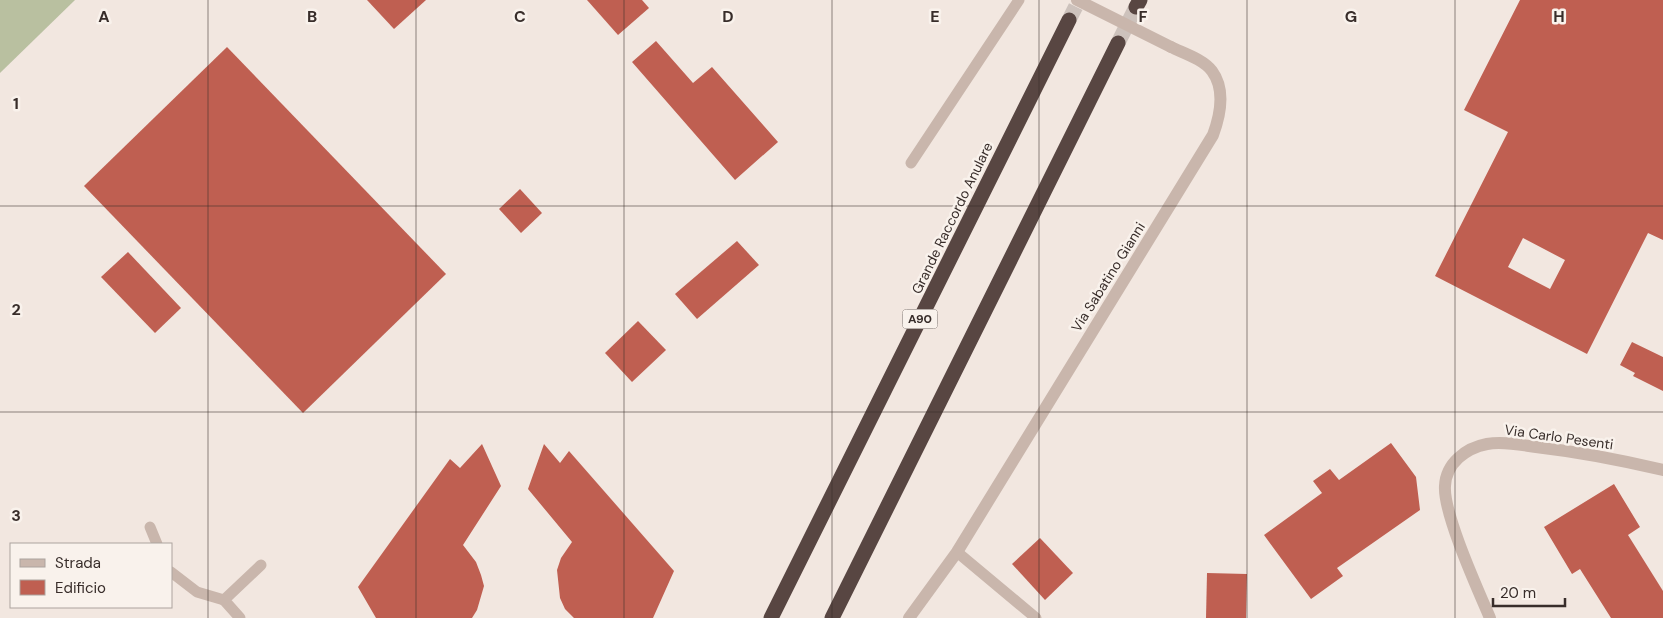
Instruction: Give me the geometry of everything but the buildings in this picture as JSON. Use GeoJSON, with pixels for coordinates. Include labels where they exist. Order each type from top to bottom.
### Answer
{"type":"FeatureCollection","features":[{"type":"Feature","properties":{"kind":"highway","name":"Grande Raccordo Anulare"},"geometry":{"type":"LineString","coordinates":[[771,618],[1069,20]]}},
{"type":"Feature","properties":{"kind":"highway"},"geometry":{"type":"LineString","coordinates":[[832,618],[1118,44]]}},
{"type":"Feature","properties":{"kind":"street","name":"Via Sabatino Gianni"},"geometry":{"type":"LineString","coordinates":[[909,618],[956,552],[1212,135],[1219,118],[1220,100],[1212,70],[1195,59],[1078,0]]}},
{"type":"Feature","properties":{"kind":"street","name":"Via Carlo Pesenti"},"geometry":{"type":"LineString","coordinates":[[1490,618],[1454,528],[1445,495],[1446,478],[1454,461],[1476,448],[1487,444],[1503,443],[1564,450],[1663,470]]}},
{"type":"Feature","properties":{"kind":"lane"},"geometry":{"type":"LineString","coordinates":[[911,162],[1019,0]]}},
{"type":"Feature","properties":{"kind":"lane"},"geometry":{"type":"LineString","coordinates":[[150,527],[157,543]]}},
{"type":"Feature","properties":{"kind":"lane"},"geometry":{"type":"LineString","coordinates":[[956,552],[1036,618]]}},
{"type":"Feature","properties":{"kind":"lane"},"geometry":{"type":"LineString","coordinates":[[224,600],[261,565]]}},
{"type":"Feature","properties":{"kind":"lane"},"geometry":{"type":"LineString","coordinates":[[172,573],[197,592],[224,600],[240,618]]}},
{"type":"Feature","properties":{"kind":"green space"},"geometry":{"type":"Polygon","coordinates":[[[0,0],[75,0],[0,73],[0,0]]]}},
{"type":"Feature","properties":{"kind":"tunnel"},"geometry":{"type":"LineString","coordinates":[[1069,20],[1079,0]]}},
{"type":"Feature","properties":{"kind":"tunnel"},"geometry":{"type":"LineString","coordinates":[[1118,43],[1136,7]]}}]}
